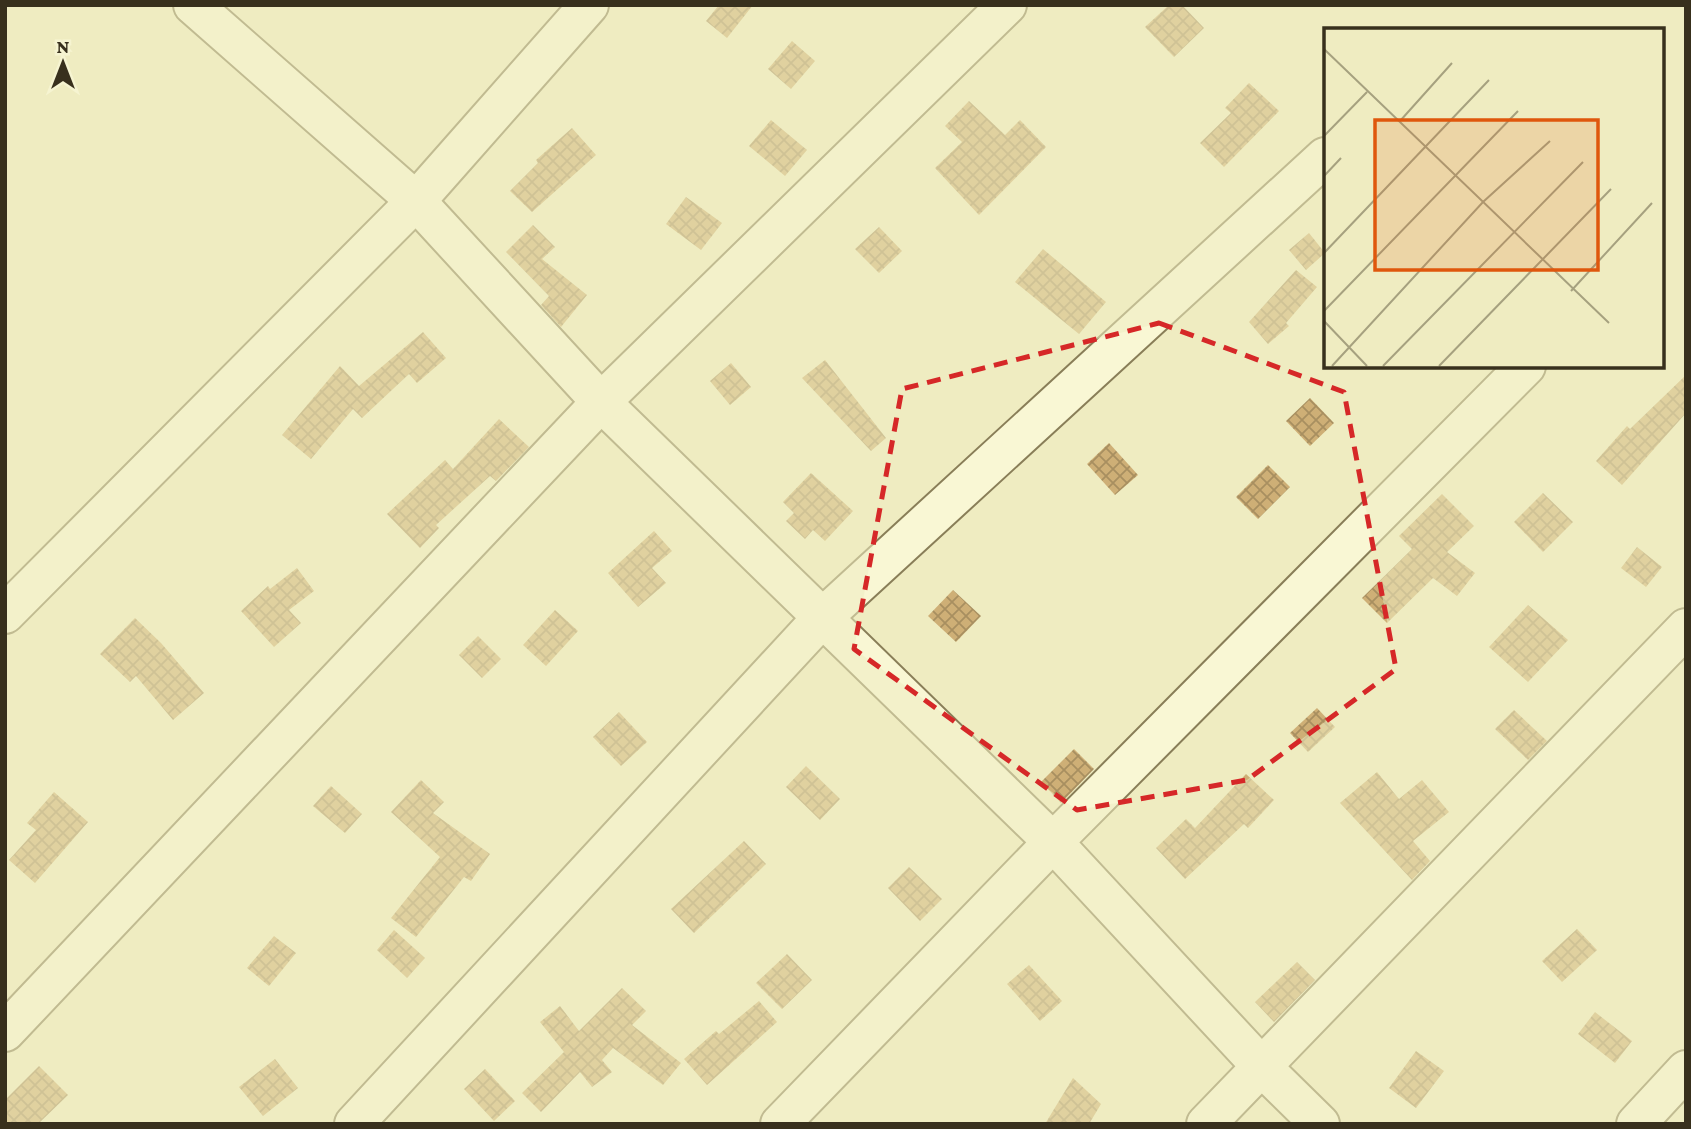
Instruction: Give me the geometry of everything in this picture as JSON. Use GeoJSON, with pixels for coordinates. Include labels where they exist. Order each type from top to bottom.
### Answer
{"type":"FeatureCollection","features":[{"type":"Feature","properties":{"kind":"street"},"geometry":{"type":"LineString","coordinates":[[193,5],[416,201],[601,402],[1053,842],[1262,1067],[1320,1124]]}},
{"type":"Feature","properties":{"kind":"street"},"geometry":{"type":"LineString","coordinates":[[5,614],[416,201],[589,5]]}},
{"type":"Feature","properties":{"kind":"street"},"geometry":{"type":"LineString","coordinates":[[5,1032],[601,402],[1007,5]]}},
{"type":"Feature","properties":{"kind":"street"},"geometry":{"type":"LineString","coordinates":[[354,1124],[822,618],[1324,158]]}},
{"type":"Feature","properties":{"kind":"street"},"geometry":{"type":"LineString","coordinates":[[780,1124],[1053,842],[1524,368]]}},
{"type":"Feature","properties":{"kind":"street"},"geometry":{"type":"LineString","coordinates":[[1206,1124],[1686,628]]}},
{"type":"Feature","properties":{"kind":"street"},"geometry":{"type":"LineString","coordinates":[[1636,1124],[1686,1070]]}},
{"type":"Feature","properties":{"kind":"highlighted area"},"geometry":{"type":"Polygon","coordinates":[[[1159,323],[1344,392],[1396,669],[1247,780],[1077,810],[854,649],[902,389],[1159,323]]]}},
{"type":"Feature","properties":{"kind":"building"},"geometry":{"type":"Polygon","coordinates":[[[719,5],[753,5],[727,38],[706,21],[719,5]]]}},
{"type":"Feature","properties":{"kind":"building"},"geometry":{"type":"Polygon","coordinates":[[[1169,5],[1182,5],[1204,28],[1174,57],[1145,27],[1169,5]]]}},
{"type":"Feature","properties":{"kind":"building"},"geometry":{"type":"Polygon","coordinates":[[[792,41],[815,61],[791,89],[768,69],[792,41]]]}},
{"type":"Feature","properties":{"kind":"building"},"geometry":{"type":"Polygon","coordinates":[[[1249,83],[1279,111],[1224,167],[1200,143],[1231,113],[1225,108],[1249,83]]]}},
{"type":"Feature","properties":{"kind":"building"},"geometry":{"type":"Polygon","coordinates":[[[969,101],[1005,135],[1020,120],[1046,147],[979,215],[935,168],[962,142],[945,126],[969,101]]]}},
{"type":"Feature","properties":{"kind":"building"},"geometry":{"type":"Polygon","coordinates":[[[771,120],[807,150],[785,176],[749,146],[771,120]]]}},
{"type":"Feature","properties":{"kind":"building"},"geometry":{"type":"Polygon","coordinates":[[[572,128],[596,155],[532,212],[510,191],[538,163],[536,160],[572,128]]]}},
{"type":"Feature","properties":{"kind":"building"},"geometry":{"type":"Polygon","coordinates":[[[686,197],[722,223],[701,250],[666,224],[686,197]]]}},
{"type":"Feature","properties":{"kind":"building"},"geometry":{"type":"Polygon","coordinates":[[[533,225],[555,247],[542,259],[587,295],[561,327],[541,305],[549,296],[506,252],[533,225]]]}},
{"type":"Feature","properties":{"kind":"building"},"geometry":{"type":"Polygon","coordinates":[[[879,227],[902,251],[879,273],[855,249],[879,227]]]}},
{"type":"Feature","properties":{"kind":"building"},"geometry":{"type":"Polygon","coordinates":[[[1309,233],[1324,254],[1306,270],[1289,250],[1309,233]]]}},
{"type":"Feature","properties":{"kind":"building"},"geometry":{"type":"Polygon","coordinates":[[[1043,249],[1106,302],[1079,334],[1015,282],[1043,249]]]}},
{"type":"Feature","properties":{"kind":"building"},"geometry":{"type":"Polygon","coordinates":[[[1296,270],[1317,287],[1286,323],[1289,326],[1268,344],[1249,322],[1296,270]]]}},
{"type":"Feature","properties":{"kind":"building"},"geometry":{"type":"Polygon","coordinates":[[[423,332],[446,358],[417,383],[409,374],[362,418],[353,409],[311,459],[282,435],[340,366],[359,386],[423,332]]]}},
{"type":"Feature","properties":{"kind":"building"},"geometry":{"type":"Polygon","coordinates":[[[825,360],[886,438],[871,451],[802,378],[825,360]]]}},
{"type":"Feature","properties":{"kind":"building"},"geometry":{"type":"Polygon","coordinates":[[[731,363],[751,387],[730,405],[710,381],[731,363]]]}},
{"type":"Feature","properties":{"kind":"building"},"geometry":{"type":"Polygon","coordinates":[[[1686,375],[1686,413],[1622,485],[1596,461],[1627,426],[1630,429],[1686,375]]]}},
{"type":"Feature","properties":{"kind":"building"},"geometry":{"type":"Polygon","coordinates":[[[1310,398],[1334,423],[1310,446],[1286,421],[1310,398]]]}},
{"type":"Feature","properties":{"kind":"building"},"geometry":{"type":"Polygon","coordinates":[[[499,419],[529,447],[496,481],[490,476],[436,525],[439,528],[420,548],[387,514],[445,460],[453,469],[499,419]]]}},
{"type":"Feature","properties":{"kind":"building"},"geometry":{"type":"Polygon","coordinates":[[[1109,443],[1138,475],[1115,495],[1087,464],[1109,443]]]}},
{"type":"Feature","properties":{"kind":"building"},"geometry":{"type":"Polygon","coordinates":[[[1268,465],[1290,487],[1258,519],[1236,497],[1268,465]]]}},
{"type":"Feature","properties":{"kind":"building"},"geometry":{"type":"Polygon","coordinates":[[[811,473],[853,511],[825,541],[813,530],[805,539],[786,521],[794,513],[783,502],[811,473]]]}},
{"type":"Feature","properties":{"kind":"building"},"geometry":{"type":"Polygon","coordinates":[[[1543,493],[1573,522],[1543,552],[1514,522],[1543,493]]]}},
{"type":"Feature","properties":{"kind":"building"},"geometry":{"type":"Polygon","coordinates":[[[1442,494],[1474,526],[1447,552],[1475,573],[1457,596],[1433,578],[1387,623],[1362,598],[1412,549],[1399,536],[1442,494]]]}},
{"type":"Feature","properties":{"kind":"building"},"geometry":{"type":"Polygon","coordinates":[[[654,531],[672,551],[652,568],[666,583],[638,607],[608,573],[654,531]]]}},
{"type":"Feature","properties":{"kind":"building"},"geometry":{"type":"Polygon","coordinates":[[[1637,547],[1662,567],[1646,587],[1621,568],[1637,547]]]}},
{"type":"Feature","properties":{"kind":"building"},"geometry":{"type":"Polygon","coordinates":[[[297,568],[314,591],[289,610],[301,623],[274,647],[241,611],[268,586],[270,589],[297,568]]]}},
{"type":"Feature","properties":{"kind":"building"},"geometry":{"type":"Polygon","coordinates":[[[953,590],[981,616],[956,642],[928,616],[953,590]]]}},
{"type":"Feature","properties":{"kind":"building"},"geometry":{"type":"Polygon","coordinates":[[[1528,605],[1568,640],[1528,682],[1489,647],[1528,605]]]}},
{"type":"Feature","properties":{"kind":"building"},"geometry":{"type":"Polygon","coordinates":[[[555,610],[578,631],[546,666],[523,645],[555,610]]]}},
{"type":"Feature","properties":{"kind":"building"},"geometry":{"type":"Polygon","coordinates":[[[135,618],[161,643],[204,693],[173,720],[136,676],[130,682],[100,654],[135,618]]]}},
{"type":"Feature","properties":{"kind":"building"},"geometry":{"type":"Polygon","coordinates":[[[478,636],[501,659],[482,678],[459,655],[478,636]]]}},
{"type":"Feature","properties":{"kind":"building"},"geometry":{"type":"Polygon","coordinates":[[[1317,708],[1335,727],[1308,752],[1290,733],[1317,708]]]}},
{"type":"Feature","properties":{"kind":"building"},"geometry":{"type":"Polygon","coordinates":[[[1514,710],[1547,741],[1528,760],[1495,729],[1514,710]]]}},
{"type":"Feature","properties":{"kind":"building"},"geometry":{"type":"Polygon","coordinates":[[[619,712],[647,742],[621,766],[593,737],[619,712]]]}},
{"type":"Feature","properties":{"kind":"building"},"geometry":{"type":"Polygon","coordinates":[[[1074,749],[1094,769],[1061,803],[1041,782],[1074,749]]]}},
{"type":"Feature","properties":{"kind":"building"},"geometry":{"type":"Polygon","coordinates":[[[806,766],[840,799],[820,820],[786,787],[806,766]]]}},
{"type":"Feature","properties":{"kind":"building"},"geometry":{"type":"Polygon","coordinates":[[[1377,772],[1399,799],[1422,780],[1449,812],[1413,841],[1430,861],[1412,880],[1340,803],[1377,772]]]}},
{"type":"Feature","properties":{"kind":"building"},"geometry":{"type":"Polygon","coordinates":[[[1246,774],[1274,800],[1248,828],[1244,824],[1185,879],[1156,848],[1186,819],[1195,828],[1246,774]]]}},
{"type":"Feature","properties":{"kind":"building"},"geometry":{"type":"Polygon","coordinates":[[[421,780],[444,802],[433,813],[490,854],[471,881],[464,877],[416,937],[391,918],[440,857],[391,812],[421,780]]]}},
{"type":"Feature","properties":{"kind":"building"},"geometry":{"type":"Polygon","coordinates":[[[331,786],[362,814],[345,833],[313,806],[331,786]]]}},
{"type":"Feature","properties":{"kind":"building"},"geometry":{"type":"Polygon","coordinates":[[[54,792],[88,822],[35,883],[9,860],[36,830],[27,823],[54,792]]]}},
{"type":"Feature","properties":{"kind":"building"},"geometry":{"type":"Polygon","coordinates":[[[744,841],[766,864],[694,933],[671,909],[744,841]]]}},
{"type":"Feature","properties":{"kind":"building"},"geometry":{"type":"Polygon","coordinates":[[[909,867],[942,899],[920,921],[888,888],[909,867]]]}},
{"type":"Feature","properties":{"kind":"building"},"geometry":{"type":"Polygon","coordinates":[[[1577,929],[1597,950],[1562,982],[1542,961],[1577,929]]]}},
{"type":"Feature","properties":{"kind":"building"},"geometry":{"type":"Polygon","coordinates":[[[394,930],[425,958],[407,978],[377,950],[394,930]]]}},
{"type":"Feature","properties":{"kind":"building"},"geometry":{"type":"Polygon","coordinates":[[[274,936],[296,953],[269,986],[247,968],[274,936]]]}},
{"type":"Feature","properties":{"kind":"building"},"geometry":{"type":"Polygon","coordinates":[[[787,954],[812,980],[782,1009],[756,983],[787,954]]]}},
{"type":"Feature","properties":{"kind":"building"},"geometry":{"type":"Polygon","coordinates":[[[1297,962],[1315,980],[1274,1022],[1255,1002],[1297,962]]]}},
{"type":"Feature","properties":{"kind":"building"},"geometry":{"type":"Polygon","coordinates":[[[1029,965],[1062,1001],[1040,1021],[1007,984],[1029,965]]]}},
{"type":"Feature","properties":{"kind":"building"},"geometry":{"type":"Polygon","coordinates":[[[622,988],[646,1011],[632,1025],[681,1063],[663,1085],[613,1048],[602,1060],[612,1072],[592,1087],[580,1072],[541,1112],[522,1093],[564,1052],[540,1022],[560,1006],[579,1031],[622,988]]]}},
{"type":"Feature","properties":{"kind":"building"},"geometry":{"type":"Polygon","coordinates":[[[759,1001],[777,1022],[707,1085],[684,1059],[716,1031],[719,1034],[759,1001]]]}},
{"type":"Feature","properties":{"kind":"building"},"geometry":{"type":"Polygon","coordinates":[[[1595,1012],[1632,1041],[1615,1063],[1578,1034],[1595,1012]]]}},
{"type":"Feature","properties":{"kind":"building"},"geometry":{"type":"Polygon","coordinates":[[[1416,1051],[1444,1071],[1416,1108],[1389,1088],[1416,1051]]]}},
{"type":"Feature","properties":{"kind":"building"},"geometry":{"type":"Polygon","coordinates":[[[275,1059],[298,1088],[263,1116],[239,1087],[275,1059]]]}},
{"type":"Feature","properties":{"kind":"building"},"geometry":{"type":"Polygon","coordinates":[[[39,1066],[68,1095],[38,1124],[5,1124],[5,1100],[39,1066]]]}},
{"type":"Feature","properties":{"kind":"building"},"geometry":{"type":"Polygon","coordinates":[[[485,1069],[515,1101],[494,1121],[464,1089],[485,1069]]]}},
{"type":"Feature","properties":{"kind":"building"},"geometry":{"type":"Polygon","coordinates":[[[1073,1078],[1101,1104],[1089,1124],[1045,1124],[1073,1078]]]}}]}
